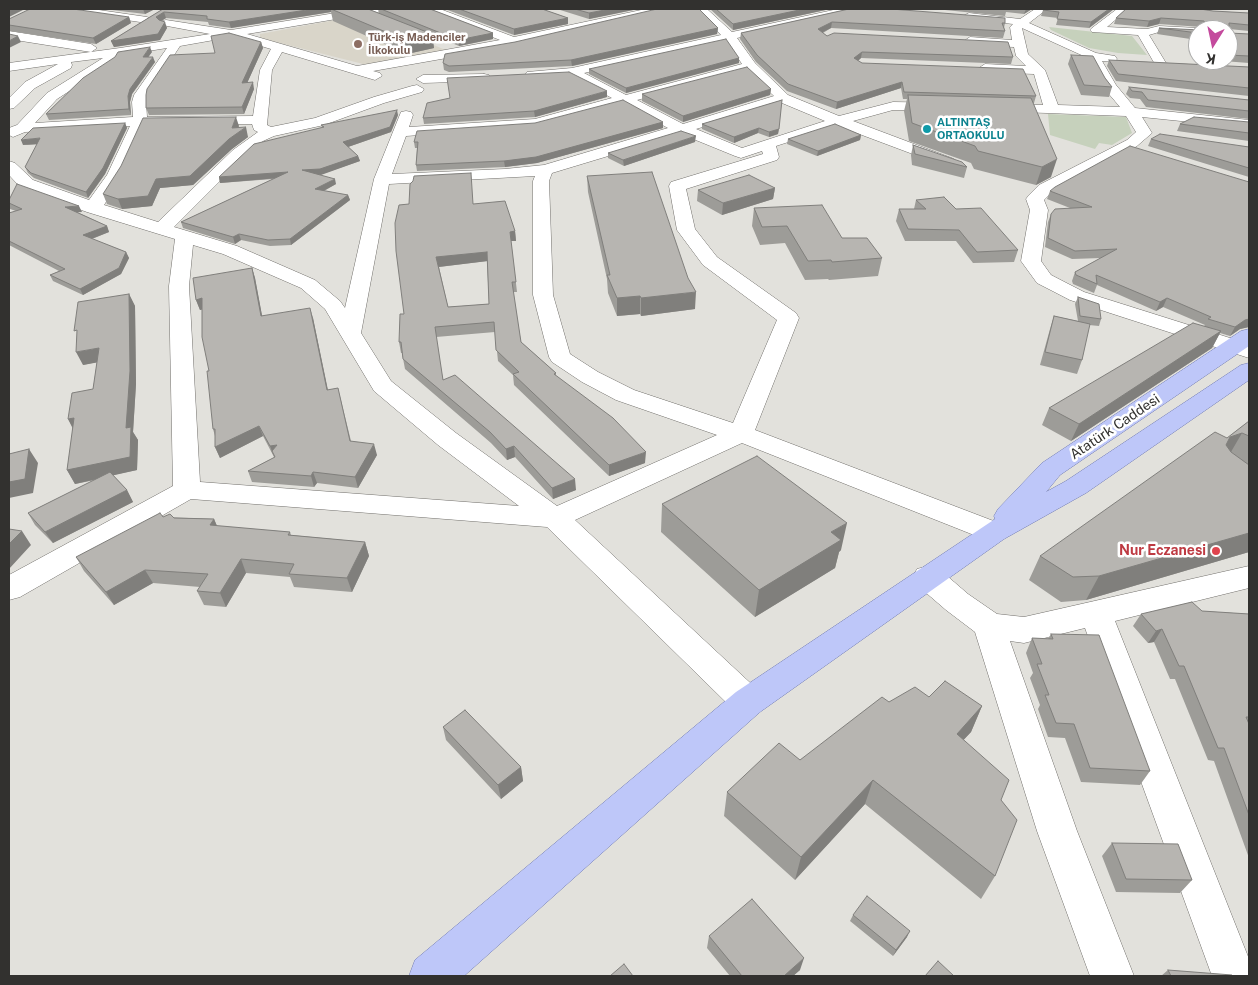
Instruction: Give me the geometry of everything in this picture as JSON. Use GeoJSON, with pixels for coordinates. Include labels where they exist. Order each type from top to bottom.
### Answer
{"type":"FeatureCollection","features":[{"type":"Feature","properties":{"kind":"main road","name":"Atatürk Caddesi"},"geometry":{"type":"LineString","coordinates":[[994,532],[1051,469],[1244,345]]}},
{"type":"Feature","properties":{"kind":"main road"},"geometry":{"type":"LineString","coordinates":[[431,976],[748,702],[994,532],[1076,487],[1249,370]]}},
{"type":"Feature","properties":{"kind":"street"},"geometry":{"type":"LineString","coordinates":[[71,9],[147,20],[182,13]]}},
{"type":"Feature","properties":{"kind":"street"},"geometry":{"type":"LineString","coordinates":[[431,9],[514,41],[527,52]]}},
{"type":"Feature","properties":{"kind":"street"},"geometry":{"type":"LineString","coordinates":[[358,70],[437,51],[459,52],[660,9]]}},
{"type":"Feature","properties":{"kind":"street"},"geometry":{"type":"LineString","coordinates":[[701,9],[730,37],[750,66],[783,98],[838,121],[964,168]]}},
{"type":"Feature","properties":{"kind":"street"},"geometry":{"type":"LineString","coordinates":[[523,75],[572,72],[851,9]]}},
{"type":"Feature","properties":{"kind":"street"},"geometry":{"type":"LineString","coordinates":[[1042,9],[1016,27],[1022,56],[1039,70],[1052,110]]}},
{"type":"Feature","properties":{"kind":"street"},"geometry":{"type":"LineString","coordinates":[[1123,9],[1092,30],[1146,32],[1170,29],[1188,30]]}},
{"type":"Feature","properties":{"kind":"street"},"geometry":{"type":"LineString","coordinates":[[300,10],[322,18]]}},
{"type":"Feature","properties":{"kind":"street"},"geometry":{"type":"LineString","coordinates":[[9,67],[120,52],[361,12],[378,14]]}},
{"type":"Feature","properties":{"kind":"street"},"geometry":{"type":"LineString","coordinates":[[958,15],[996,18],[1021,24],[1059,27]]}},
{"type":"Feature","properties":{"kind":"street"},"geometry":{"type":"LineString","coordinates":[[163,18],[234,34],[387,80],[420,84],[493,77]]}},
{"type":"Feature","properties":{"kind":"street"},"geometry":{"type":"LineString","coordinates":[[15,131],[52,96],[120,52],[163,18]]}},
{"type":"Feature","properties":{"kind":"street"},"geometry":{"type":"LineString","coordinates":[[569,18],[586,24]]}},
{"type":"Feature","properties":{"kind":"street"},"geometry":{"type":"LineString","coordinates":[[133,28],[147,20]]}},
{"type":"Feature","properties":{"kind":"street"},"geometry":{"type":"LineString","coordinates":[[604,21],[619,32]]}},
{"type":"Feature","properties":{"kind":"street"},"geometry":{"type":"LineString","coordinates":[[790,23],[808,29]]}},
{"type":"Feature","properties":{"kind":"street"},"geometry":{"type":"LineString","coordinates":[[1021,24],[1093,56],[1121,60]]}},
{"type":"Feature","properties":{"kind":"street"},"geometry":{"type":"LineString","coordinates":[[1144,62],[1165,63],[1143,37],[1146,32]]}},
{"type":"Feature","properties":{"kind":"street"},"geometry":{"type":"LineString","coordinates":[[9,35],[100,49]]}},
{"type":"Feature","properties":{"kind":"street"},"geometry":{"type":"LineString","coordinates":[[9,105],[30,85],[50,72],[100,49],[116,38]]}},
{"type":"Feature","properties":{"kind":"street"},"geometry":{"type":"LineString","coordinates":[[960,40],[1019,44]]}},
{"type":"Feature","properties":{"kind":"street"},"geometry":{"type":"LineString","coordinates":[[93,208],[115,176],[140,122],[139,102],[141,95],[176,43]]}},
{"type":"Feature","properties":{"kind":"street"},"geometry":{"type":"LineString","coordinates":[[634,44],[648,55]]}},
{"type":"Feature","properties":{"kind":"street"},"geometry":{"type":"LineString","coordinates":[[162,228],[239,153],[258,138],[264,126],[266,70],[278,47]]}},
{"type":"Feature","properties":{"kind":"street"},"geometry":{"type":"LineString","coordinates":[[351,331],[382,179],[420,84],[437,51]]}},
{"type":"Feature","properties":{"kind":"street"},"geometry":{"type":"LineString","coordinates":[[1093,56],[1110,87],[1131,112],[1144,133]]}},
{"type":"Feature","properties":{"kind":"street"},"geometry":{"type":"LineString","coordinates":[[540,63],[553,74]]}},
{"type":"Feature","properties":{"kind":"street"},"geometry":{"type":"LineString","coordinates":[[400,132],[534,123],[750,66]]}},
{"type":"Feature","properties":{"kind":"street"},"geometry":{"type":"LineString","coordinates":[[970,67],[1039,70]]}},
{"type":"Feature","properties":{"kind":"street"},"geometry":{"type":"LineString","coordinates":[[572,72],[682,128],[742,153],[838,121],[902,105],[954,107]]}},
{"type":"Feature","properties":{"kind":"street"},"geometry":{"type":"LineString","coordinates":[[15,131],[140,122],[264,126],[319,122],[420,84]]}},
{"type":"Feature","properties":{"kind":"street"},"geometry":{"type":"LineString","coordinates":[[1110,87],[1130,89]]}},
{"type":"Feature","properties":{"kind":"street"},"geometry":{"type":"LineString","coordinates":[[891,94],[902,105]]}},
{"type":"Feature","properties":{"kind":"street"},"geometry":{"type":"LineString","coordinates":[[382,179],[505,174],[545,170],[783,98]]}},
{"type":"Feature","properties":{"kind":"street"},"geometry":{"type":"LineString","coordinates":[[984,108],[1131,112],[1249,124]]}},
{"type":"Feature","properties":{"kind":"street"},"geometry":{"type":"LineString","coordinates":[[1163,136],[1144,133],[1045,189],[1035,199],[1039,210],[1031,261],[1044,280],[1077,296],[1244,345]]}},
{"type":"Feature","properties":{"kind":"street"},"geometry":{"type":"LineString","coordinates":[[9,589],[187,490],[555,518],[741,434],[788,318],[710,261],[686,230],[677,186],[771,157],[768,144]]}},
{"type":"Feature","properties":{"kind":"street"},"geometry":{"type":"LineString","coordinates":[[1124,146],[1142,152]]}},
{"type":"Feature","properties":{"kind":"street"},"geometry":{"type":"LineString","coordinates":[[9,166],[27,184],[93,208],[230,250],[308,284],[333,305],[351,331],[382,386],[447,440],[555,518],[748,702]]}},
{"type":"Feature","properties":{"kind":"street"},"geometry":{"type":"LineString","coordinates":[[545,170],[541,181],[543,295],[560,357],[590,377],[625,395],[685,417],[741,434],[994,532]]}},
{"type":"Feature","properties":{"kind":"street"},"geometry":{"type":"LineString","coordinates":[[185,236],[179,286],[187,490]]}},
{"type":"Feature","properties":{"kind":"street"},"geometry":{"type":"LineString","coordinates":[[928,577],[957,602],[989,624],[1024,630],[1248,580]]}},
{"type":"Feature","properties":{"kind":"street"},"geometry":{"type":"LineString","coordinates":[[1096,614],[1234,976]]}},
{"type":"Feature","properties":{"kind":"street"},"geometry":{"type":"LineString","coordinates":[[989,624],[1057,830],[1112,976]]}},
{"type":"Feature","properties":{"kind":"shaded area","name":"Türk-iş Madenciler İlkokulu"},"geometry":{"type":"Polygon","coordinates":[[[362,15],[448,51],[371,66],[260,38],[260,34],[362,15]]]}},
{"type":"Feature","properties":{"kind":"green space"},"geometry":{"type":"Polygon","coordinates":[[[1049,27],[1132,36],[1147,55],[1089,48],[1051,30],[1049,27]]]}},
{"type":"Feature","properties":{"kind":"green space"},"geometry":{"type":"Polygon","coordinates":[[[1048,114],[1126,117],[1132,133],[1112,145],[1099,143],[1095,149],[1050,135],[1048,114]]]}},
{"type":"Feature","properties":{"kind":"building"},"geometry":{"type":"Polygon","coordinates":[[[30,9],[73,9],[129,17],[93,38],[9,25],[9,19],[30,9]]]}},
{"type":"Feature","properties":{"kind":"building"},"geometry":{"type":"Polygon","coordinates":[[[163,9],[313,9],[229,22],[207,19],[207,16],[164,12],[156,17],[165,22],[158,34],[111,41],[163,9]]]}},
{"type":"Feature","properties":{"kind":"building"},"geometry":{"type":"Polygon","coordinates":[[[331,9],[368,9],[432,34],[405,40],[331,9]]]}},
{"type":"Feature","properties":{"kind":"building"},"geometry":{"type":"Polygon","coordinates":[[[381,9],[430,9],[493,33],[458,40],[381,9]]]}},
{"type":"Feature","properties":{"kind":"building"},"geometry":{"type":"Polygon","coordinates":[[[459,9],[542,9],[568,18],[514,29],[459,9]]]}},
{"type":"Feature","properties":{"kind":"building"},"geometry":{"type":"Polygon","coordinates":[[[575,9],[610,9],[589,13],[575,9]]]}},
{"type":"Feature","properties":{"kind":"building"},"geometry":{"type":"Polygon","coordinates":[[[657,9],[699,9],[718,28],[571,60],[449,66],[443,63],[445,54],[515,42],[657,9]]]}},
{"type":"Feature","properties":{"kind":"building"},"geometry":{"type":"Polygon","coordinates":[[[716,9],[804,9],[733,24],[716,9]]]}},
{"type":"Feature","properties":{"kind":"building"},"geometry":{"type":"Polygon","coordinates":[[[849,9],[891,9],[1005,18],[1005,23],[1002,23],[1005,31],[832,22],[818,29],[827,36],[834,33],[1008,42],[1013,57],[862,52],[854,58],[862,63],[1023,69],[1036,96],[904,92],[902,82],[837,102],[788,84],[757,55],[741,33],[849,9]]]}},
{"type":"Feature","properties":{"kind":"building"},"geometry":{"type":"Polygon","coordinates":[[[1109,9],[1091,22],[1057,19],[1059,12],[1043,10],[1109,9]]]}},
{"type":"Feature","properties":{"kind":"building"},"geometry":{"type":"Polygon","coordinates":[[[1126,9],[1200,9],[1249,13],[1249,25],[1238,24],[1238,20],[1161,18],[1149,21],[1116,18],[1126,9]]]}},
{"type":"Feature","properties":{"kind":"building"},"geometry":{"type":"Polygon","coordinates":[[[1159,28],[1188,29],[1188,32],[1159,28]]]}},
{"type":"Feature","properties":{"kind":"building"},"geometry":{"type":"Polygon","coordinates":[[[229,33],[261,42],[242,83],[253,82],[242,107],[146,108],[147,89],[170,55],[215,53],[211,36],[229,33]]]}},
{"type":"Feature","properties":{"kind":"building"},"geometry":{"type":"Polygon","coordinates":[[[1238,33],[1249,34],[1249,56],[1238,55],[1238,33]]]}},
{"type":"Feature","properties":{"kind":"building"},"geometry":{"type":"Polygon","coordinates":[[[9,34],[18,36],[9,41],[9,34]]]}},
{"type":"Feature","properties":{"kind":"building"},"geometry":{"type":"Polygon","coordinates":[[[726,39],[739,58],[626,88],[589,69],[726,39]]]}},
{"type":"Feature","properties":{"kind":"building"},"geometry":{"type":"Polygon","coordinates":[[[150,47],[143,57],[153,57],[130,89],[128,96],[129,109],[46,114],[83,78],[115,57],[118,52],[150,47]]]}},
{"type":"Feature","properties":{"kind":"building"},"geometry":{"type":"Polygon","coordinates":[[[1071,55],[1093,56],[1112,87],[1084,85],[1071,55]]]}},
{"type":"Feature","properties":{"kind":"building"},"geometry":{"type":"Polygon","coordinates":[[[1109,60],[1188,64],[1188,70],[1238,70],[1238,66],[1249,67],[1249,88],[1118,74],[1109,60]]]}},
{"type":"Feature","properties":{"kind":"building"},"geometry":{"type":"Polygon","coordinates":[[[747,67],[771,89],[683,116],[642,94],[747,67]]]}},
{"type":"Feature","properties":{"kind":"building"},"geometry":{"type":"Polygon","coordinates":[[[569,72],[607,91],[534,111],[423,118],[427,103],[450,98],[447,78],[569,72]]]}},
{"type":"Feature","properties":{"kind":"building"},"geometry":{"type":"Polygon","coordinates":[[[1129,87],[1249,100],[1249,111],[1148,100],[1142,92],[1132,91],[1129,87]]]}},
{"type":"Feature","properties":{"kind":"building"},"geometry":{"type":"Polygon","coordinates":[[[908,95],[1031,98],[1057,159],[1042,167],[978,151],[975,146],[912,123],[908,95]]]}},
{"type":"Feature","properties":{"kind":"building"},"geometry":{"type":"Polygon","coordinates":[[[623,100],[663,122],[536,157],[504,161],[416,165],[418,142],[414,142],[417,131],[535,123],[623,100]]]}},
{"type":"Feature","properties":{"kind":"building"},"geometry":{"type":"Polygon","coordinates":[[[782,100],[779,129],[769,132],[759,128],[734,137],[702,124],[782,100]]]}},
{"type":"Feature","properties":{"kind":"building"},"geometry":{"type":"Polygon","coordinates":[[[397,110],[390,127],[343,142],[358,156],[320,169],[302,170],[335,179],[315,189],[348,195],[290,239],[268,240],[239,234],[233,237],[181,222],[288,172],[219,177],[254,144],[324,127],[321,125],[397,110]]]}},
{"type":"Feature","properties":{"kind":"building"},"geometry":{"type":"Polygon","coordinates":[[[236,117],[232,128],[246,127],[229,139],[190,176],[156,179],[148,196],[118,199],[103,194],[121,166],[143,118],[236,117]]]}},
{"type":"Feature","properties":{"kind":"building"},"geometry":{"type":"Polygon","coordinates":[[[1194,117],[1249,122],[1249,133],[1180,124],[1194,117]]]}},
{"type":"Feature","properties":{"kind":"building"},"geometry":{"type":"Polygon","coordinates":[[[125,123],[103,168],[86,192],[31,173],[25,167],[40,138],[21,140],[33,128],[125,123]]]}},
{"type":"Feature","properties":{"kind":"building"},"geometry":{"type":"Polygon","coordinates":[[[835,124],[861,135],[818,151],[788,139],[835,124]]]}},
{"type":"Feature","properties":{"kind":"building"},"geometry":{"type":"Polygon","coordinates":[[[681,131],[696,136],[623,160],[608,153],[681,131]]]}},
{"type":"Feature","properties":{"kind":"building"},"geometry":{"type":"Polygon","coordinates":[[[1160,134],[1249,147],[1249,168],[1151,139],[1160,134]]]}},
{"type":"Feature","properties":{"kind":"building"},"geometry":{"type":"Polygon","coordinates":[[[913,145],[962,162],[967,167],[915,154],[913,145]]]}},
{"type":"Feature","properties":{"kind":"building"},"geometry":{"type":"Polygon","coordinates":[[[1130,146],[1249,182],[1249,319],[1235,327],[1208,319],[1211,317],[1167,298],[1160,302],[1096,275],[1097,284],[1076,275],[1075,272],[1117,249],[1075,251],[1048,238],[1051,214],[1055,209],[1092,207],[1050,191],[1130,146]]]}},
{"type":"Feature","properties":{"kind":"building"},"geometry":{"type":"Polygon","coordinates":[[[652,172],[688,278],[696,292],[641,298],[640,296],[617,298],[607,275],[610,275],[587,176],[652,172]]]}},
{"type":"Feature","properties":{"kind":"building"},"geometry":{"type":"Polygon","coordinates":[[[471,173],[473,204],[505,201],[515,231],[510,232],[516,282],[512,282],[521,342],[556,373],[554,374],[613,418],[646,452],[609,465],[513,374],[519,372],[496,350],[494,322],[435,327],[443,380],[455,375],[575,479],[552,488],[514,446],[506,449],[490,432],[403,359],[401,342],[399,342],[400,314],[404,314],[396,251],[395,223],[399,205],[409,204],[410,184],[414,176],[471,173]],[[487,252],[436,257],[448,307],[489,304],[487,252]]]}},
{"type":"Feature","properties":{"kind":"building"},"geometry":{"type":"Polygon","coordinates":[[[749,175],[775,188],[723,203],[698,190],[749,175]]]}},
{"type":"Feature","properties":{"kind":"building"},"geometry":{"type":"Polygon","coordinates":[[[17,184],[79,206],[65,207],[107,226],[83,235],[126,252],[119,268],[80,289],[50,275],[65,269],[9,241],[9,213],[22,209],[9,203],[17,184]]]}},
{"type":"Feature","properties":{"kind":"building"},"geometry":{"type":"Polygon","coordinates":[[[944,197],[956,209],[981,208],[1018,250],[977,252],[959,230],[908,229],[899,209],[926,209],[916,200],[944,197]]]}},
{"type":"Feature","properties":{"kind":"building"},"geometry":{"type":"Polygon","coordinates":[[[822,205],[842,238],[867,238],[882,258],[832,262],[831,260],[808,261],[787,226],[762,227],[754,208],[822,205]]]}},
{"type":"Feature","properties":{"kind":"building"},"geometry":{"type":"Polygon","coordinates":[[[252,268],[261,316],[310,308],[327,390],[338,388],[350,441],[374,444],[355,477],[313,472],[311,476],[248,471],[275,457],[272,451],[277,445],[270,446],[259,426],[215,447],[215,429],[213,429],[207,371],[209,371],[202,337],[202,298],[196,300],[193,278],[252,268]]]}},
{"type":"Feature","properties":{"kind":"building"},"geometry":{"type":"Polygon","coordinates":[[[129,294],[130,371],[126,428],[131,427],[130,457],[67,470],[74,418],[68,419],[72,393],[93,389],[99,348],[76,352],[77,330],[74,331],[78,302],[129,294]]]}},
{"type":"Feature","properties":{"kind":"building"},"geometry":{"type":"Polygon","coordinates":[[[1078,297],[1099,304],[1101,319],[1080,316],[1078,297]]]}},
{"type":"Feature","properties":{"kind":"building"},"geometry":{"type":"Polygon","coordinates":[[[1054,316],[1090,324],[1082,360],[1045,352],[1054,316]]]}},
{"type":"Feature","properties":{"kind":"building"},"geometry":{"type":"Polygon","coordinates":[[[1193,323],[1221,331],[1079,424],[1049,408],[1193,323]]]}},
{"type":"Feature","properties":{"kind":"building"},"geometry":{"type":"Polygon","coordinates":[[[1249,421],[1249,436],[1242,433],[1230,437],[1226,445],[1231,452],[1249,465],[1249,533],[1099,576],[1073,577],[1040,556],[1215,432],[1227,438],[1249,421]]]}},
{"type":"Feature","properties":{"kind":"building"},"geometry":{"type":"Polygon","coordinates":[[[29,449],[25,479],[9,482],[9,454],[29,449]]]}},
{"type":"Feature","properties":{"kind":"building"},"geometry":{"type":"Polygon","coordinates":[[[757,456],[847,523],[831,532],[841,540],[759,590],[662,504],[757,456]]]}},
{"type":"Feature","properties":{"kind":"building"},"geometry":{"type":"Polygon","coordinates":[[[110,472],[127,490],[45,532],[28,513],[110,472]]]}},
{"type":"Feature","properties":{"kind":"building"},"geometry":{"type":"Polygon","coordinates":[[[160,513],[163,517],[170,514],[174,518],[214,519],[210,525],[290,532],[288,535],[365,542],[347,578],[289,574],[294,564],[241,559],[220,593],[197,591],[208,574],[145,570],[106,592],[76,557],[160,513]]]}},
{"type":"Feature","properties":{"kind":"building"},"geometry":{"type":"Polygon","coordinates":[[[9,529],[22,531],[9,544],[9,529]]]}},
{"type":"Feature","properties":{"kind":"building"},"geometry":{"type":"Polygon","coordinates":[[[1192,602],[1202,611],[1249,614],[1249,717],[1246,717],[1249,724],[1249,815],[1224,748],[1218,748],[1184,666],[1179,666],[1162,629],[1156,631],[1141,614],[1192,602]]]}},
{"type":"Feature","properties":{"kind":"building"},"geometry":{"type":"Polygon","coordinates":[[[1051,634],[1099,635],[1150,771],[1090,768],[1074,724],[1056,723],[1045,695],[1049,695],[1037,664],[1042,664],[1032,638],[1053,639],[1051,634]]]}},
{"type":"Feature","properties":{"kind":"building"},"geometry":{"type":"Polygon","coordinates":[[[945,681],[982,706],[957,734],[1009,780],[1001,800],[1017,820],[995,876],[873,780],[801,857],[727,792],[779,743],[800,760],[882,697],[889,702],[915,687],[929,697],[945,681]]]}},
{"type":"Feature","properties":{"kind":"building"},"geometry":{"type":"Polygon","coordinates":[[[465,710],[521,767],[498,785],[443,727],[465,710]]]}},
{"type":"Feature","properties":{"kind":"building"},"geometry":{"type":"Polygon","coordinates":[[[1112,843],[1178,844],[1192,880],[1126,879],[1112,843]]]}},
{"type":"Feature","properties":{"kind":"building"},"geometry":{"type":"Polygon","coordinates":[[[867,896],[910,931],[896,950],[853,915],[867,896]]]}},
{"type":"Feature","properties":{"kind":"building"},"geometry":{"type":"Polygon","coordinates":[[[752,899],[804,958],[784,976],[742,976],[709,936],[752,899]]]}},
{"type":"Feature","properties":{"kind":"building"},"geometry":{"type":"Polygon","coordinates":[[[938,961],[954,976],[925,976],[938,961]]]}},
{"type":"Feature","properties":{"kind":"building"},"geometry":{"type":"Polygon","coordinates":[[[624,964],[633,976],[610,976],[624,964]]]}},
{"type":"Feature","properties":{"kind":"building"},"geometry":{"type":"Polygon","coordinates":[[[1168,970],[1232,975],[1233,976],[1171,976],[1168,970]]]}},
{"type":"Feature","properties":{"kind":"place","name":"Türk-iş Madenciler İlkokulu"},"geometry":{"type":"Point","coordinates":[358,44]}},
{"type":"Feature","properties":{"kind":"place","name":"ALTINTAŞ ORTAOKULU"},"geometry":{"type":"Point","coordinates":[927,129]}},
{"type":"Feature","properties":{"kind":"place","name":"Nur Eczanesi"},"geometry":{"type":"Point","coordinates":[1216,551]}}]}
